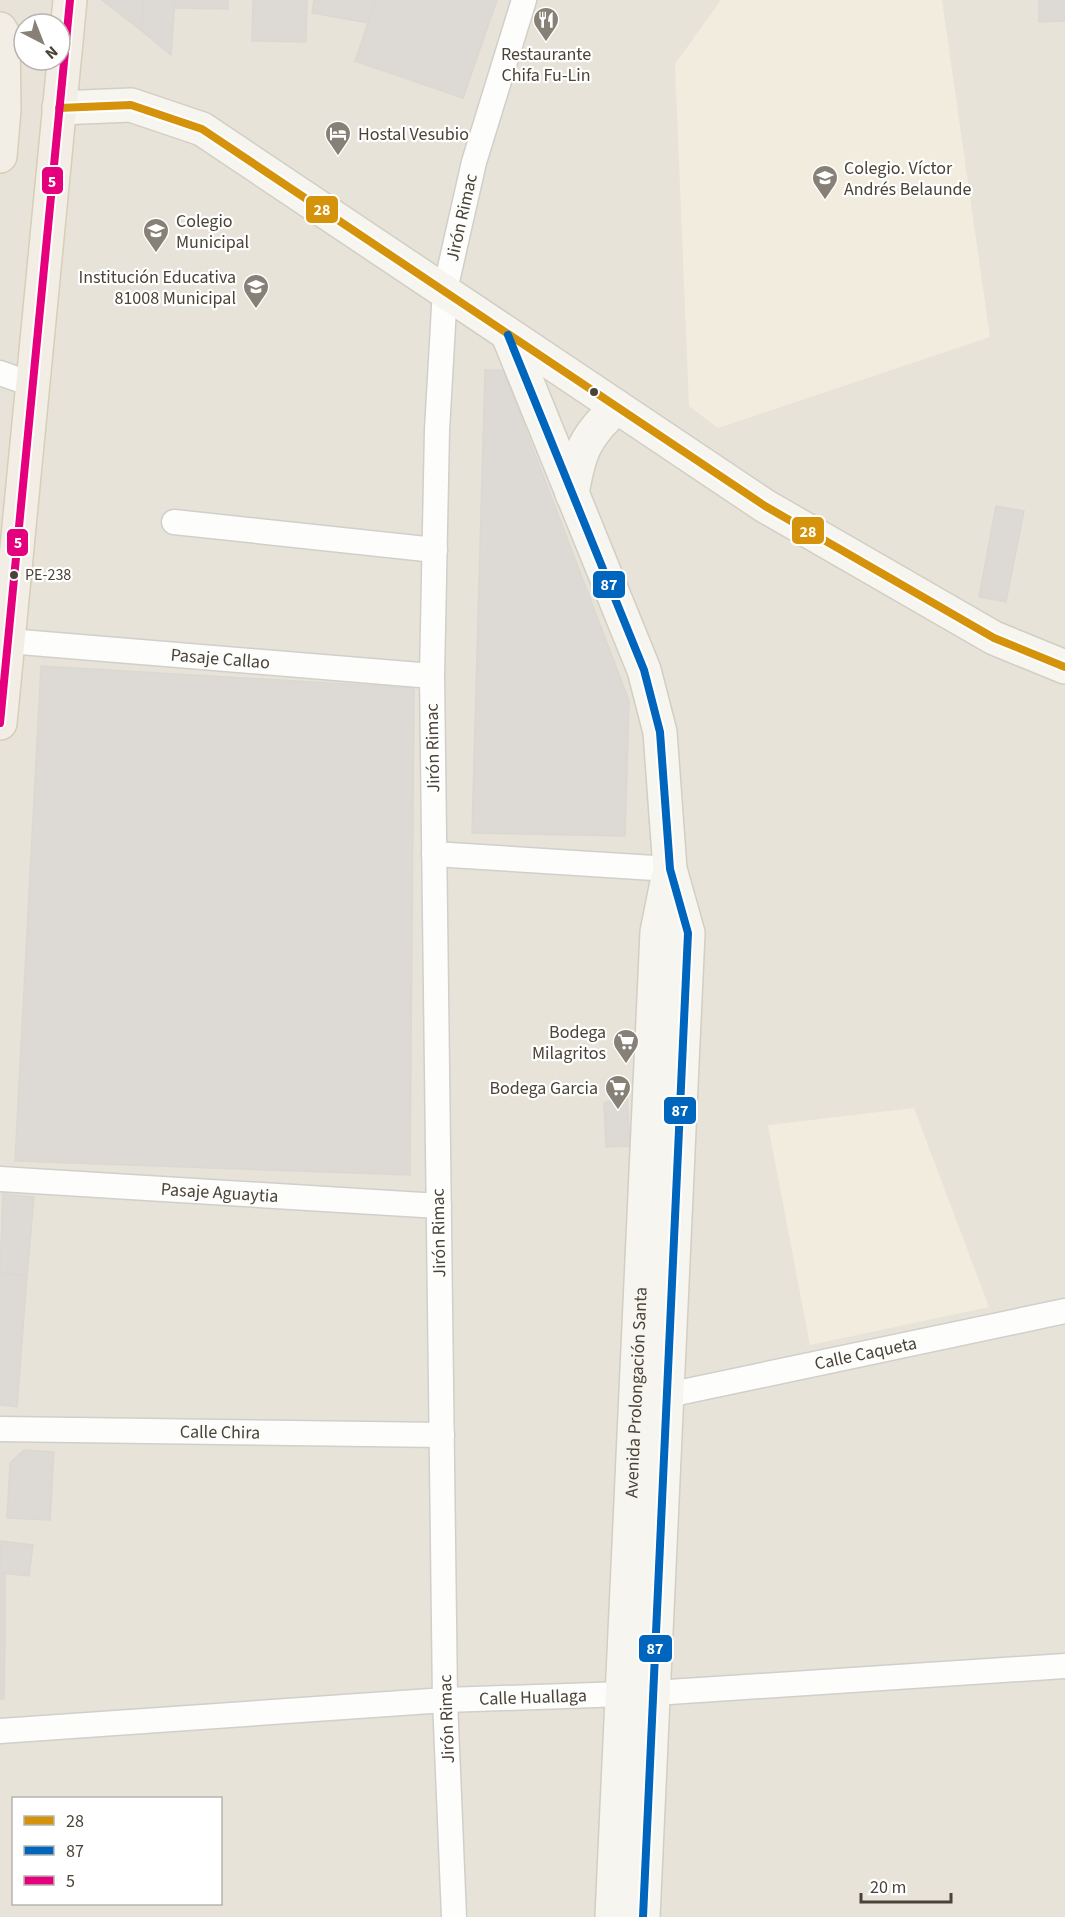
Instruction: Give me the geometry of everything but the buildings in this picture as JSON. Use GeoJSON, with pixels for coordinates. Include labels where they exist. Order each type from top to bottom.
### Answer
{"type":"FeatureCollection","features":[{"type":"Feature","properties":{"kind":"main road"},"geometry":{"type":"LineString","coordinates":[[0,723],[31,384],[70,0]]}},
{"type":"Feature","properties":{"kind":"main road"},"geometry":{"type":"LineString","coordinates":[[0,29],[3,34],[4,110],[0,156]]}},
{"type":"Feature","properties":{"kind":"street","name":"Jirón Rimac"},"geometry":{"type":"LineString","coordinates":[[453,1917],[445,1700],[432,676],[437,430],[445,290],[474,162],[524,0]]}},
{"type":"Feature","properties":{"kind":"street"},"geometry":{"type":"LineString","coordinates":[[59,108],[130,105],[202,129],[765,507],[994,638],[1065,667]]}},
{"type":"Feature","properties":{"kind":"street","name":"Avenida Prolongación Santa"},"geometry":{"type":"LineString","coordinates":[[508,335],[644,670],[660,732],[670,869],[688,933],[643,1917]]}},
{"type":"Feature","properties":{"kind":"street"},"geometry":{"type":"LineString","coordinates":[[0,373],[31,384]]}},
{"type":"Feature","properties":{"kind":"street"},"geometry":{"type":"LineString","coordinates":[[572,494],[583,444],[597,425],[617,407]]}},
{"type":"Feature","properties":{"kind":"street"},"geometry":{"type":"LineString","coordinates":[[174,522],[435,550]]}},
{"type":"Feature","properties":{"kind":"street","name":"Pasaje Callao"},"geometry":{"type":"LineString","coordinates":[[8,641],[432,676]]}},
{"type":"Feature","properties":{"kind":"street"},"geometry":{"type":"LineString","coordinates":[[434,854],[670,869]]}},
{"type":"Feature","properties":{"kind":"street","name":"Avenida Prolongación Santa"},"geometry":{"type":"LineString","coordinates":[[612,1917],[657,932],[670,869]]}},
{"type":"Feature","properties":{"kind":"street","name":"Pasaje Aguaytia"},"geometry":{"type":"LineString","coordinates":[[0,1179],[439,1206]]}},
{"type":"Feature","properties":{"kind":"street","name":"Calle Caqueta"},"geometry":{"type":"LineString","coordinates":[[668,1395],[1065,1311]]}},
{"type":"Feature","properties":{"kind":"street","name":"Calle Chira"},"geometry":{"type":"LineString","coordinates":[[0,1430],[442,1435]]}},
{"type":"Feature","properties":{"kind":"street","name":"Calle Huallaga"},"geometry":{"type":"LineString","coordinates":[[0,1731],[445,1700],[654,1693],[1065,1666]]}},
{"type":"Feature","properties":{"kind":"shaded area"},"geometry":{"type":"Polygon","coordinates":[[[0,0],[1065,0],[1065,1917],[0,1917],[0,0]]]}},
{"type":"Feature","properties":{"kind":"shaded area","name":"Colegio. Víctor Andrés Belaunde"},"geometry":{"type":"Polygon","coordinates":[[[721,0],[942,0],[990,337],[718,428],[689,406],[675,64],[721,0]]]}},
{"type":"Feature","properties":{"kind":"shaded area"},"geometry":{"type":"Polygon","coordinates":[[[914,1108],[989,1307],[810,1345],[768,1125],[914,1108]]]}},
{"type":"Feature","properties":{"kind":"transit line","name":"5"},"geometry":{"type":"LineString","coordinates":[[0,723],[70,0]]}},
{"type":"Feature","properties":{"kind":"transit line","name":"28"},"geometry":{"type":"LineString","coordinates":[[59,108],[131,105],[202,129],[765,506],[994,638],[1065,667]]}},
{"type":"Feature","properties":{"kind":"transit line","name":"87"},"geometry":{"type":"LineString","coordinates":[[508,335],[644,670],[660,732],[670,869],[688,933],[643,1917]]}},
{"type":"Feature","properties":{"kind":"place","name":"Restaurante Chifa Fu-Lin"},"geometry":{"type":"Point","coordinates":[546,43]}},
{"type":"Feature","properties":{"kind":"place","name":"Hostal Vesubio"},"geometry":{"type":"Point","coordinates":[338,157]}},
{"type":"Feature","properties":{"kind":"place","name":"Colegio. Víctor Andrés Belaunde"},"geometry":{"type":"Point","coordinates":[825,201]}},
{"type":"Feature","properties":{"kind":"place","name":"Colegio Municipal"},"geometry":{"type":"Point","coordinates":[156,254]}},
{"type":"Feature","properties":{"kind":"place","name":"Institución Educativa 81008 Municipal"},"geometry":{"type":"Point","coordinates":[256,310]}},
{"type":"Feature","properties":{"kind":"place","name":"PE-238"},"geometry":{"type":"Point","coordinates":[14,575]}},
{"type":"Feature","properties":{"kind":"place","name":"Bodega Milagritos"},"geometry":{"type":"Point","coordinates":[626,1065]}},
{"type":"Feature","properties":{"kind":"place","name":"Bodega Garcia"},"geometry":{"type":"Point","coordinates":[618,1111]}}]}
